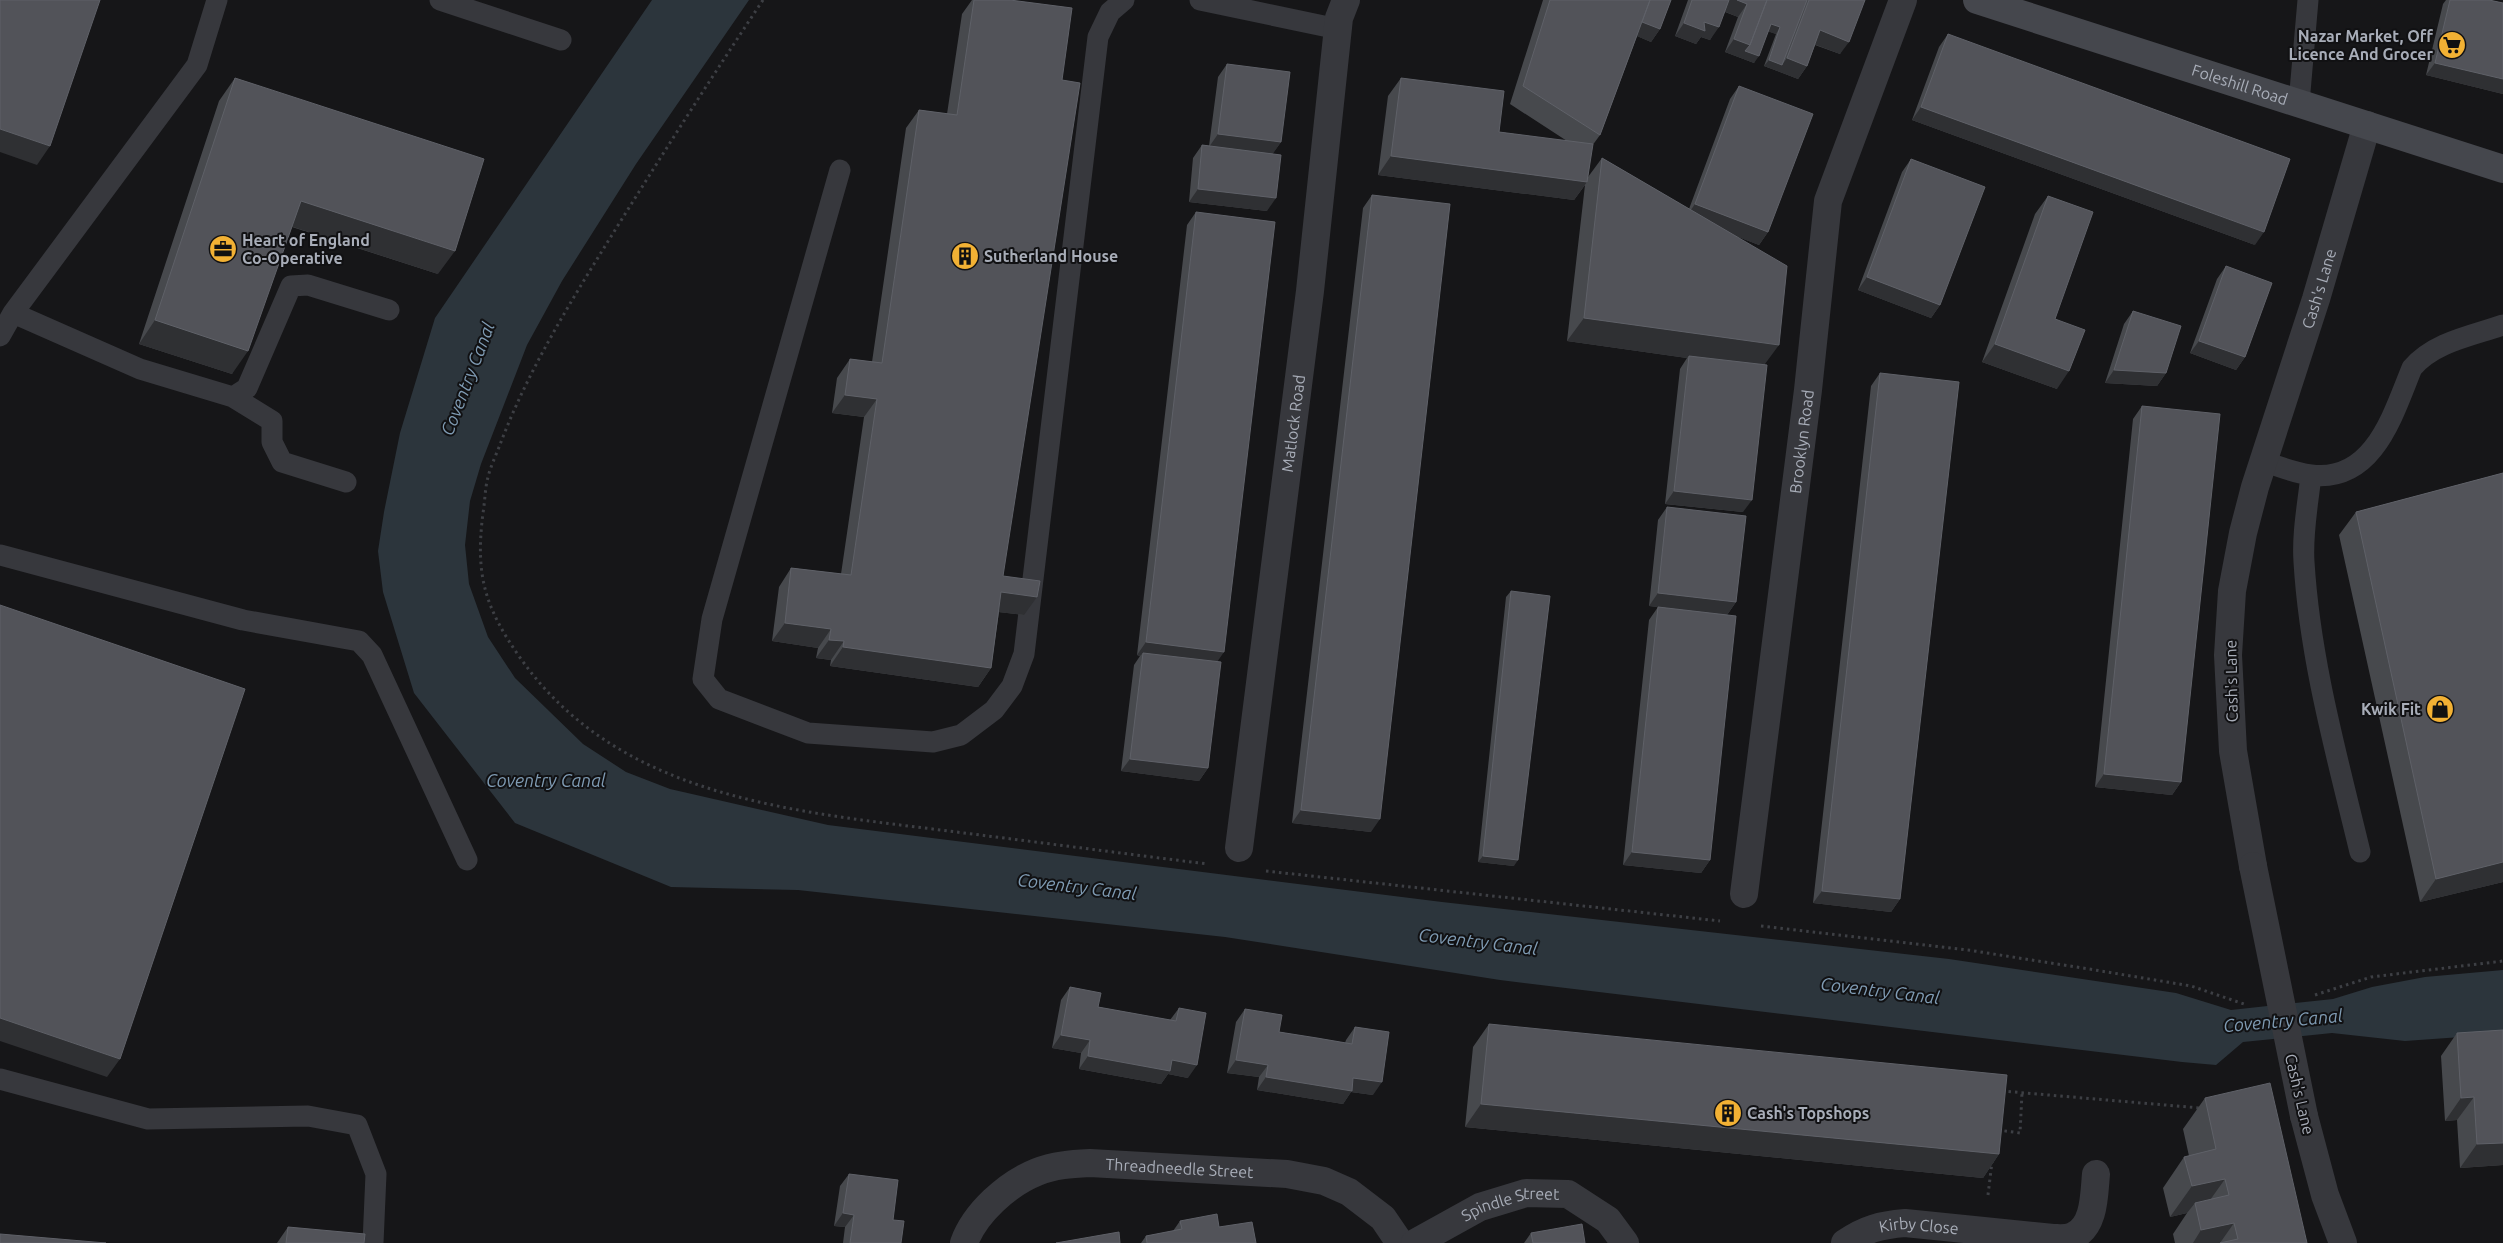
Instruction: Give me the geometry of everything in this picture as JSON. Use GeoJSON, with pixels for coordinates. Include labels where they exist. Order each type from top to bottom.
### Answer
{"type":"FeatureCollection","features":[{"type":"Feature","properties":{"kind":"main road","name":"Foleshill Road"},"geometry":{"type":"LineString","coordinates":[[1977,0],[2503,169]]}},
{"type":"Feature","properties":{"kind":"street","name":"Matlock Road"},"geometry":{"type":"LineString","coordinates":[[1239,848],[1310,292],[1339,18],[1346,0]]}},
{"type":"Feature","properties":{"kind":"street","name":"Brooklyn Road"},"geometry":{"type":"LineString","coordinates":[[1744,894],[1808,390],[1828,201],[1903,0]]}},
{"type":"Feature","properties":{"kind":"street","name":"Cash's Lane"},"geometry":{"type":"LineString","coordinates":[[2343,1243],[2325,1194],[2304,1116],[2253,866],[2233,751],[2228,655],[2232,591],[2243,533],[2263,461],[2316,299],[2367,125]]}},
{"type":"Feature","properties":{"kind":"street","name":"Threadneedle Street"},"geometry":{"type":"LineString","coordinates":[[964,1243],[967,1234],[987,1208],[1012,1186],[1037,1172],[1065,1165],[1090,1163],[1287,1174],[1324,1181],[1350,1192],[1382,1218],[1400,1243]]}},
{"type":"Feature","properties":{"kind":"street","name":"Kirby Close"},"geometry":{"type":"LineString","coordinates":[[1846,1243],[1860,1233],[1882,1224],[1905,1223],[2053,1238],[2089,1236],[2096,1174]]}},
{"type":"Feature","properties":{"kind":"street","name":"Spindle Street"},"geometry":{"type":"LineString","coordinates":[[1415,1243],[1480,1207],[1526,1193],[1568,1194],[1608,1220],[1625,1243]]}},
{"type":"Feature","properties":{"kind":"lane"},"geometry":{"type":"LineString","coordinates":[[0,336],[13,313],[196,65],[218,0]]}},
{"type":"Feature","properties":{"kind":"lane"},"geometry":{"type":"LineString","coordinates":[[440,0],[561,40]]}},
{"type":"Feature","properties":{"kind":"lane"},"geometry":{"type":"LineString","coordinates":[[840,170],[712,618],[703,679],[719,699],[808,732],[933,742],[961,735],[994,710],[1012,686],[1024,654],[1098,37],[1110,12],[1124,0]]}},
{"type":"Feature","properties":{"kind":"lane"},"geometry":{"type":"LineString","coordinates":[[1200,0],[1338,29]]}},
{"type":"Feature","properties":{"kind":"lane"},"geometry":{"type":"LineString","coordinates":[[2299,104],[2308,0]]}},
{"type":"Feature","properties":{"kind":"lane"},"geometry":{"type":"LineString","coordinates":[[233,397],[248,388],[291,286],[308,285],[388,310]]}},
{"type":"Feature","properties":{"kind":"lane"},"geometry":{"type":"LineString","coordinates":[[13,313],[140,369],[233,397],[272,421],[272,442],[282,462],[346,482]]}},
{"type":"Feature","properties":{"kind":"lane"},"geometry":{"type":"LineString","coordinates":[[2263,461],[2312,476],[2340,474],[2354,468],[2372,452],[2388,426],[2412,368],[2427,353],[2436,348],[2503,325]]}},
{"type":"Feature","properties":{"kind":"lane"},"geometry":{"type":"LineString","coordinates":[[2312,476],[2304,538],[2304,561],[2312,637],[2324,702],[2360,852]]}},
{"type":"Feature","properties":{"kind":"lane"},"geometry":{"type":"LineString","coordinates":[[0,555],[243,620],[359,641],[372,655],[467,860]]}},
{"type":"Feature","properties":{"kind":"lane"},"geometry":{"type":"LineString","coordinates":[[0,1078],[148,1119],[308,1116],[357,1125],[376,1174],[374,1243]]}},
{"type":"Feature","properties":{"kind":"path"},"geometry":{"type":"LineString","coordinates":[[1996,1091],[2208,1109]]}},
{"type":"Feature","properties":{"kind":"path"},"geometry":{"type":"LineString","coordinates":[[1995,1139],[1996,1130],[2020,1133],[2022,1093]]}},
{"type":"Feature","properties":{"kind":"path"},"geometry":{"type":"LineString","coordinates":[[1984,1231],[1993,1158]]}},
{"type":"Feature","properties":{"kind":"water","name":"Coventry Canal"},"geometry":{"type":"Polygon","coordinates":[[[652,0],[749,0],[636,164],[562,281],[527,345],[481,464],[470,501],[465,545],[469,584],[488,637],[515,678],[583,744],[626,772],[670,789],[828,825],[1442,902],[1949,959],[2176,993],[2231,1010],[2333,999],[2372,987],[2425,977],[2503,970],[2503,1034],[2405,1041],[2332,1033],[2243,1042],[2216,1065],[2182,1062],[1500,980],[1225,937],[798,890],[671,887],[515,823],[414,693],[383,592],[378,551],[384,512],[400,433],[435,318],[652,0]]]}},
{"type":"Feature","properties":{"kind":"building"},"geometry":{"type":"Polygon","coordinates":[[[0,0],[100,0],[50,146],[0,129],[0,0]]]}},
{"type":"Feature","properties":{"kind":"building","name":"Sutherland House"},"geometry":{"type":"Polygon","coordinates":[[[974,0],[1010,0],[1072,8],[1062,80],[1080,83],[1003,576],[1040,581],[1037,597],[1001,592],[991,668],[843,647],[844,641],[829,640],[831,629],[785,623],[791,568],[851,575],[877,399],[845,395],[850,359],[882,363],[919,110],[957,115],[974,0]]]}},
{"type":"Feature","properties":{"kind":"building"},"geometry":{"type":"Polygon","coordinates":[[[1550,0],[1650,0],[1600,135],[1523,86],[1550,0]]]}},
{"type":"Feature","properties":{"kind":"building"},"geometry":{"type":"Polygon","coordinates":[[[1650,0],[1671,0],[1660,29],[1642,22],[1650,0]]]}},
{"type":"Feature","properties":{"kind":"building"},"geometry":{"type":"Polygon","coordinates":[[[1692,0],[1729,0],[1719,27],[1704,22],[1705,31],[1684,23],[1692,0]]]}},
{"type":"Feature","properties":{"kind":"building"},"geometry":{"type":"Polygon","coordinates":[[[1737,0],[1767,0],[1750,45],[1734,39],[1747,4],[1737,0]]]}},
{"type":"Feature","properties":{"kind":"building"},"geometry":{"type":"Polygon","coordinates":[[[1767,0],[1807,0],[1782,65],[1769,60],[1780,27],[1771,24],[1759,56],[1745,51],[1750,45],[1767,0]]]}},
{"type":"Feature","properties":{"kind":"building"},"geometry":{"type":"Polygon","coordinates":[[[1809,0],[1865,0],[1849,42],[1820,30],[1807,66],[1787,58],[1809,0]]]}},
{"type":"Feature","properties":{"kind":"building"},"geometry":{"type":"Polygon","coordinates":[[[2450,0],[2489,0],[2503,3],[2503,79],[2435,63],[2450,0]]]}},
{"type":"Feature","properties":{"kind":"building"},"geometry":{"type":"Polygon","coordinates":[[[1948,34],[2290,159],[2264,232],[1921,107],[1948,34]]]}},
{"type":"Feature","properties":{"kind":"building"},"geometry":{"type":"Polygon","coordinates":[[[1227,64],[1290,72],[1281,142],[1218,134],[1227,64]]]}},
{"type":"Feature","properties":{"kind":"building","name":"Heart of England Co-Operative"},"geometry":{"type":"Polygon","coordinates":[[[235,78],[484,159],[455,251],[301,201],[248,351],[155,320],[235,78]]]}},
{"type":"Feature","properties":{"kind":"building"},"geometry":{"type":"Polygon","coordinates":[[[1401,78],[1504,91],[1499,132],[1593,144],[1587,182],[1391,156],[1401,78]]]}},
{"type":"Feature","properties":{"kind":"building"},"geometry":{"type":"Polygon","coordinates":[[[1739,86],[1813,114],[1768,232],[1695,204],[1739,86]]]}},
{"type":"Feature","properties":{"kind":"building"},"geometry":{"type":"Polygon","coordinates":[[[1202,145],[1281,155],[1276,198],[1198,189],[1202,145]]]}},
{"type":"Feature","properties":{"kind":"building"},"geometry":{"type":"Polygon","coordinates":[[[1602,158],[1787,266],[1779,345],[1584,318],[1602,158]]]}},
{"type":"Feature","properties":{"kind":"building"},"geometry":{"type":"Polygon","coordinates":[[[1911,159],[1985,187],[1940,305],[1867,277],[1911,159]]]}},
{"type":"Feature","properties":{"kind":"building"},"geometry":{"type":"Polygon","coordinates":[[[1372,195],[1450,204],[1380,819],[1301,810],[1372,195]]]}},
{"type":"Feature","properties":{"kind":"building"},"geometry":{"type":"Polygon","coordinates":[[[2048,196],[2093,212],[2055,319],[2085,330],[2069,371],[1995,344],[2048,196]]]}},
{"type":"Feature","properties":{"kind":"building"},"geometry":{"type":"Polygon","coordinates":[[[1196,212],[1275,222],[1224,652],[1146,642],[1196,212]]]}},
{"type":"Feature","properties":{"kind":"building"},"geometry":{"type":"Polygon","coordinates":[[[2226,266],[2272,283],[2245,357],[2199,341],[2226,266]]]}},
{"type":"Feature","properties":{"kind":"building"},"geometry":{"type":"Polygon","coordinates":[[[2133,311],[2181,326],[2166,373],[2114,370],[2133,311]]]}},
{"type":"Feature","properties":{"kind":"building"},"geometry":{"type":"Polygon","coordinates":[[[1689,356],[1767,365],[1752,500],[1674,491],[1689,356]]]}},
{"type":"Feature","properties":{"kind":"building"},"geometry":{"type":"Polygon","coordinates":[[[1880,373],[1959,382],[1900,899],[1822,891],[1880,373]]]}},
{"type":"Feature","properties":{"kind":"building"},"geometry":{"type":"Polygon","coordinates":[[[2142,406],[2220,414],[2181,782],[2104,774],[2142,406]]]}},
{"type":"Feature","properties":{"kind":"building","name":"Kwik Fit"},"geometry":{"type":"Polygon","coordinates":[[[2503,473],[2503,862],[2436,879],[2356,512],[2503,473]]]}},
{"type":"Feature","properties":{"kind":"building"},"geometry":{"type":"Polygon","coordinates":[[[1667,507],[1746,516],[1736,602],[1658,593],[1667,507]]]}},
{"type":"Feature","properties":{"kind":"building"},"geometry":{"type":"Polygon","coordinates":[[[1511,591],[1550,596],[1518,860],[1483,856],[1511,591]]]}},
{"type":"Feature","properties":{"kind":"building"},"geometry":{"type":"Polygon","coordinates":[[[0,605],[245,689],[120,1059],[0,1018],[0,605]]]}},
{"type":"Feature","properties":{"kind":"building"},"geometry":{"type":"Polygon","coordinates":[[[1658,607],[1736,616],[1710,860],[1632,852],[1658,607]]]}},
{"type":"Feature","properties":{"kind":"building"},"geometry":{"type":"Polygon","coordinates":[[[1143,653],[1221,662],[1208,768],[1130,759],[1143,653]]]}},
{"type":"Feature","properties":{"kind":"building"},"geometry":{"type":"Polygon","coordinates":[[[1070,987],[1101,993],[1098,1007],[1176,1021],[1179,1008],[1206,1013],[1197,1065],[1172,1060],[1170,1071],[1088,1056],[1090,1040],[1061,1035],[1070,987]]]}},
{"type":"Feature","properties":{"kind":"building"},"geometry":{"type":"Polygon","coordinates":[[[1245,1009],[1282,1015],[1279,1032],[1352,1044],[1355,1027],[1389,1032],[1382,1082],[1353,1078],[1352,1091],[1266,1077],[1268,1065],[1236,1060],[1245,1009]]]}},
{"type":"Feature","properties":{"kind":"building","name":"Cash's Topshops"},"geometry":{"type":"Polygon","coordinates":[[[1489,1024],[2007,1075],[1999,1154],[1481,1104],[1489,1024]]]}},
{"type":"Feature","properties":{"kind":"building"},"geometry":{"type":"Polygon","coordinates":[[[2503,1030],[2503,1143],[2477,1144],[2474,1097],[2461,1098],[2457,1033],[2503,1030]]]}},
{"type":"Feature","properties":{"kind":"building"},"geometry":{"type":"Polygon","coordinates":[[[2270,1083],[2307,1243],[2220,1243],[2238,1239],[2234,1223],[2201,1230],[2195,1203],[2229,1195],[2225,1179],[2192,1186],[2184,1157],[2216,1149],[2205,1098],[2270,1083]]]}},
{"type":"Feature","properties":{"kind":"building"},"geometry":{"type":"Polygon","coordinates":[[[849,1174],[898,1180],[893,1220],[904,1221],[901,1243],[850,1243],[854,1215],[843,1213],[849,1174]]]}},
{"type":"Feature","properties":{"kind":"building"},"geometry":{"type":"Polygon","coordinates":[[[1217,1214],[1219,1227],[1252,1222],[1256,1243],[1147,1243],[1146,1236],[1182,1229],[1180,1221],[1217,1214]]]}},
{"type":"Feature","properties":{"kind":"building"},"geometry":{"type":"Polygon","coordinates":[[[1582,1224],[1585,1243],[1533,1243],[1531,1233],[1582,1224]]]}},
{"type":"Feature","properties":{"kind":"building"},"geometry":{"type":"Polygon","coordinates":[[[288,1227],[365,1234],[364,1243],[286,1243],[288,1227]]]}},
{"type":"Feature","properties":{"kind":"building"},"geometry":{"type":"Polygon","coordinates":[[[1119,1232],[1120,1243],[1056,1243],[1119,1232]]]}},
{"type":"Feature","properties":{"kind":"building"},"geometry":{"type":"Polygon","coordinates":[[[0,1234],[106,1243],[0,1243],[0,1234]]]}},
{"type":"Feature","properties":{"kind":"place","name":"Nazar Market, Off Licence And Grocer"},"geometry":{"type":"Point","coordinates":[2452,45]}},
{"type":"Feature","properties":{"kind":"place","name":"Heart of England Co-Operative"},"geometry":{"type":"Point","coordinates":[223,249]}},
{"type":"Feature","properties":{"kind":"place","name":"Sutherland House"},"geometry":{"type":"Point","coordinates":[965,256]}},
{"type":"Feature","properties":{"kind":"place","name":"Kwik Fit"},"geometry":{"type":"Point","coordinates":[2440,709]}},
{"type":"Feature","properties":{"kind":"place","name":"Cash's Topshops"},"geometry":{"type":"Point","coordinates":[1728,1113]}}]}
